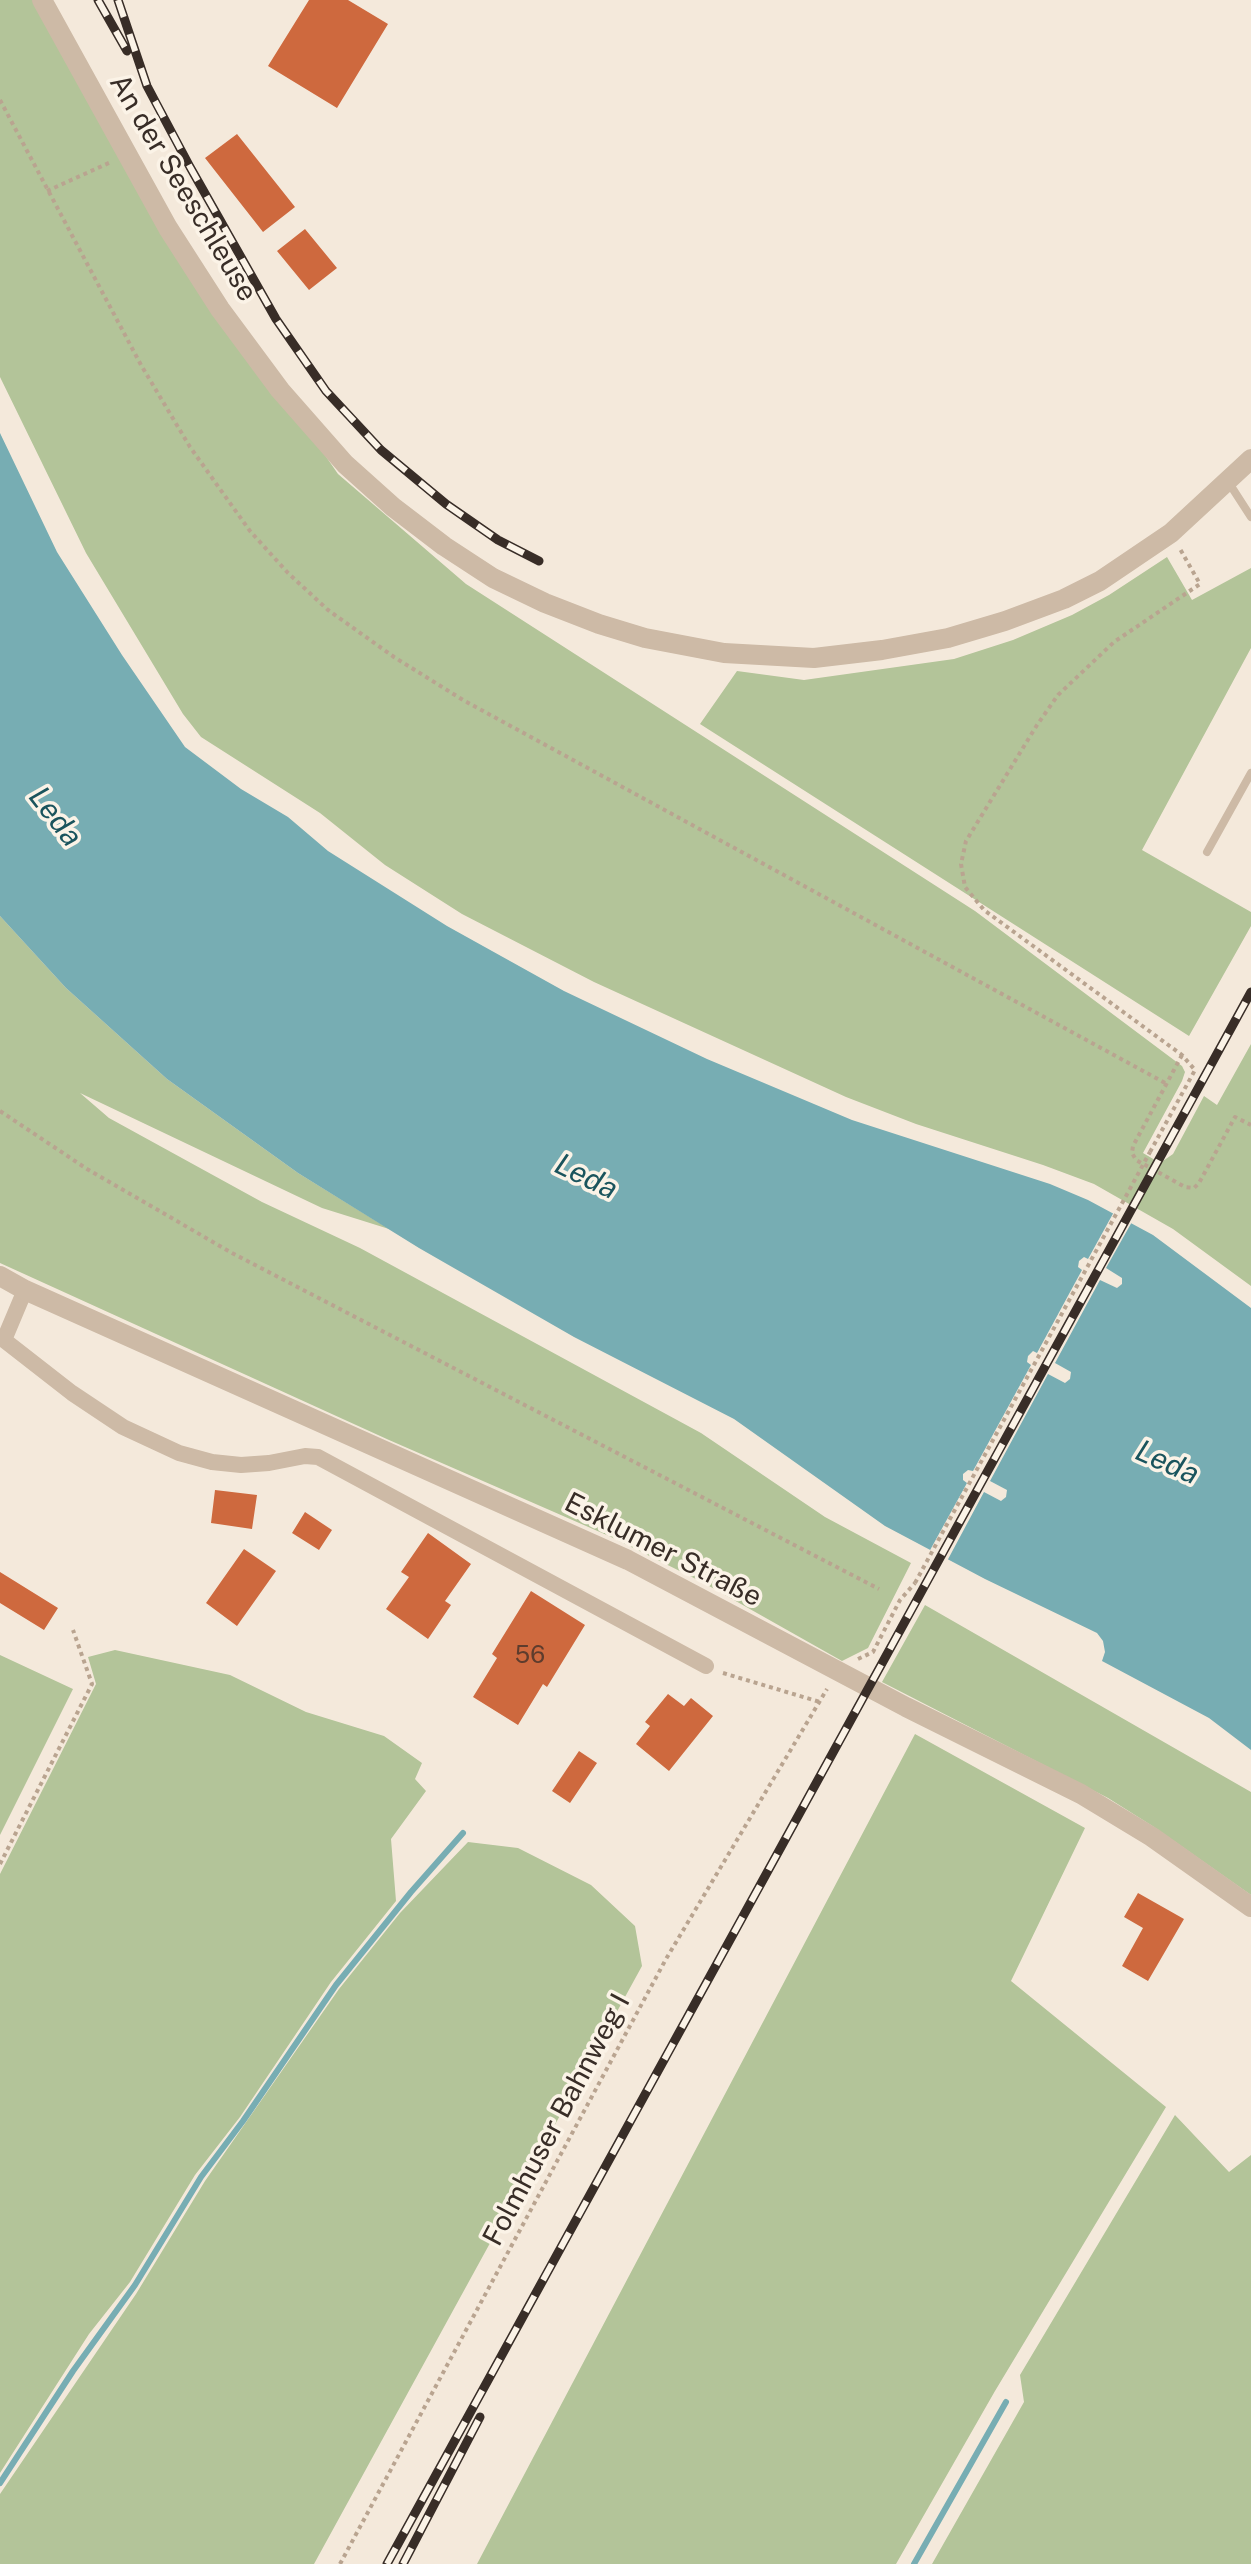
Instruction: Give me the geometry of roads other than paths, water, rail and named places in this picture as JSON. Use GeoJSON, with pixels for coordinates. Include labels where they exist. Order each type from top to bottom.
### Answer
{"type":"FeatureCollection","features":[{"type":"Feature","properties":{"kind":"street","name":"An der Seeschleuse"},"geometry":{"type":"LineString","coordinates":[[42,0],[168,228],[220,309],[280,390],[345,464],[393,507],[493,578],[599,624],[645,638],[724,653],[814,658],[948,638],[1064,599],[1100,581],[1171,533],[1251,459]]}},
{"type":"Feature","properties":{"kind":"street","name":"Esklumer Straße"},"geometry":{"type":"LineString","coordinates":[[0,1276],[25,1290],[640,1566],[906,1707],[1081,1794],[1152,1837],[1251,1907]]}},
{"type":"Feature","properties":{"kind":"street"},"geometry":{"type":"LineString","coordinates":[[25,1290],[4,1340],[123,1427],[179,1453],[212,1462],[241,1465],[318,1457],[706,1666]]}},
{"type":"Feature","properties":{"kind":"lane"},"geometry":{"type":"LineString","coordinates":[[1228,482],[1251,517]]}},
{"type":"Feature","properties":{"kind":"lane"},"geometry":{"type":"LineString","coordinates":[[1207,852],[1251,773]]}},
{"type":"Feature","properties":{"kind":"water","name":"Leda"},"geometry":{"type":"Polygon","coordinates":[[[0,433],[57,552],[185,747],[241,789],[288,817],[328,851],[447,926],[564,991],[707,1059],[852,1120],[1050,1184],[1088,1200],[1153,1235],[1251,1308],[1251,1750],[1209,1718],[1102,1661],[1105,1652],[1103,1641],[1097,1633],[885,1526],[734,1419],[574,1337],[419,1248],[298,1173],[167,1079],[66,988],[0,916],[0,433]]]}},
{"type":"Feature","properties":{"kind":"waterway"},"geometry":{"type":"LineString","coordinates":[[0,2483],[73,2371],[135,2285],[201,2177],[336,1985],[463,1833]]}},
{"type":"Feature","properties":{"kind":"waterway"},"geometry":{"type":"LineString","coordinates":[[914,2564],[1006,2402]]}},
{"type":"Feature","properties":{"kind":"railway"},"geometry":{"type":"LineString","coordinates":[[98,0],[127,51]]}},
{"type":"Feature","properties":{"kind":"railway"},"geometry":{"type":"LineString","coordinates":[[118,0],[147,86],[190,167],[276,319],[326,391],[381,450],[446,504],[498,540],[539,561]]}},
{"type":"Feature","properties":{"kind":"railway"},"geometry":{"type":"LineString","coordinates":[[387,2564],[1251,992]]}},
{"type":"Feature","properties":{"kind":"railway"},"geometry":{"type":"LineString","coordinates":[[403,2564],[480,2417]]}}]}
